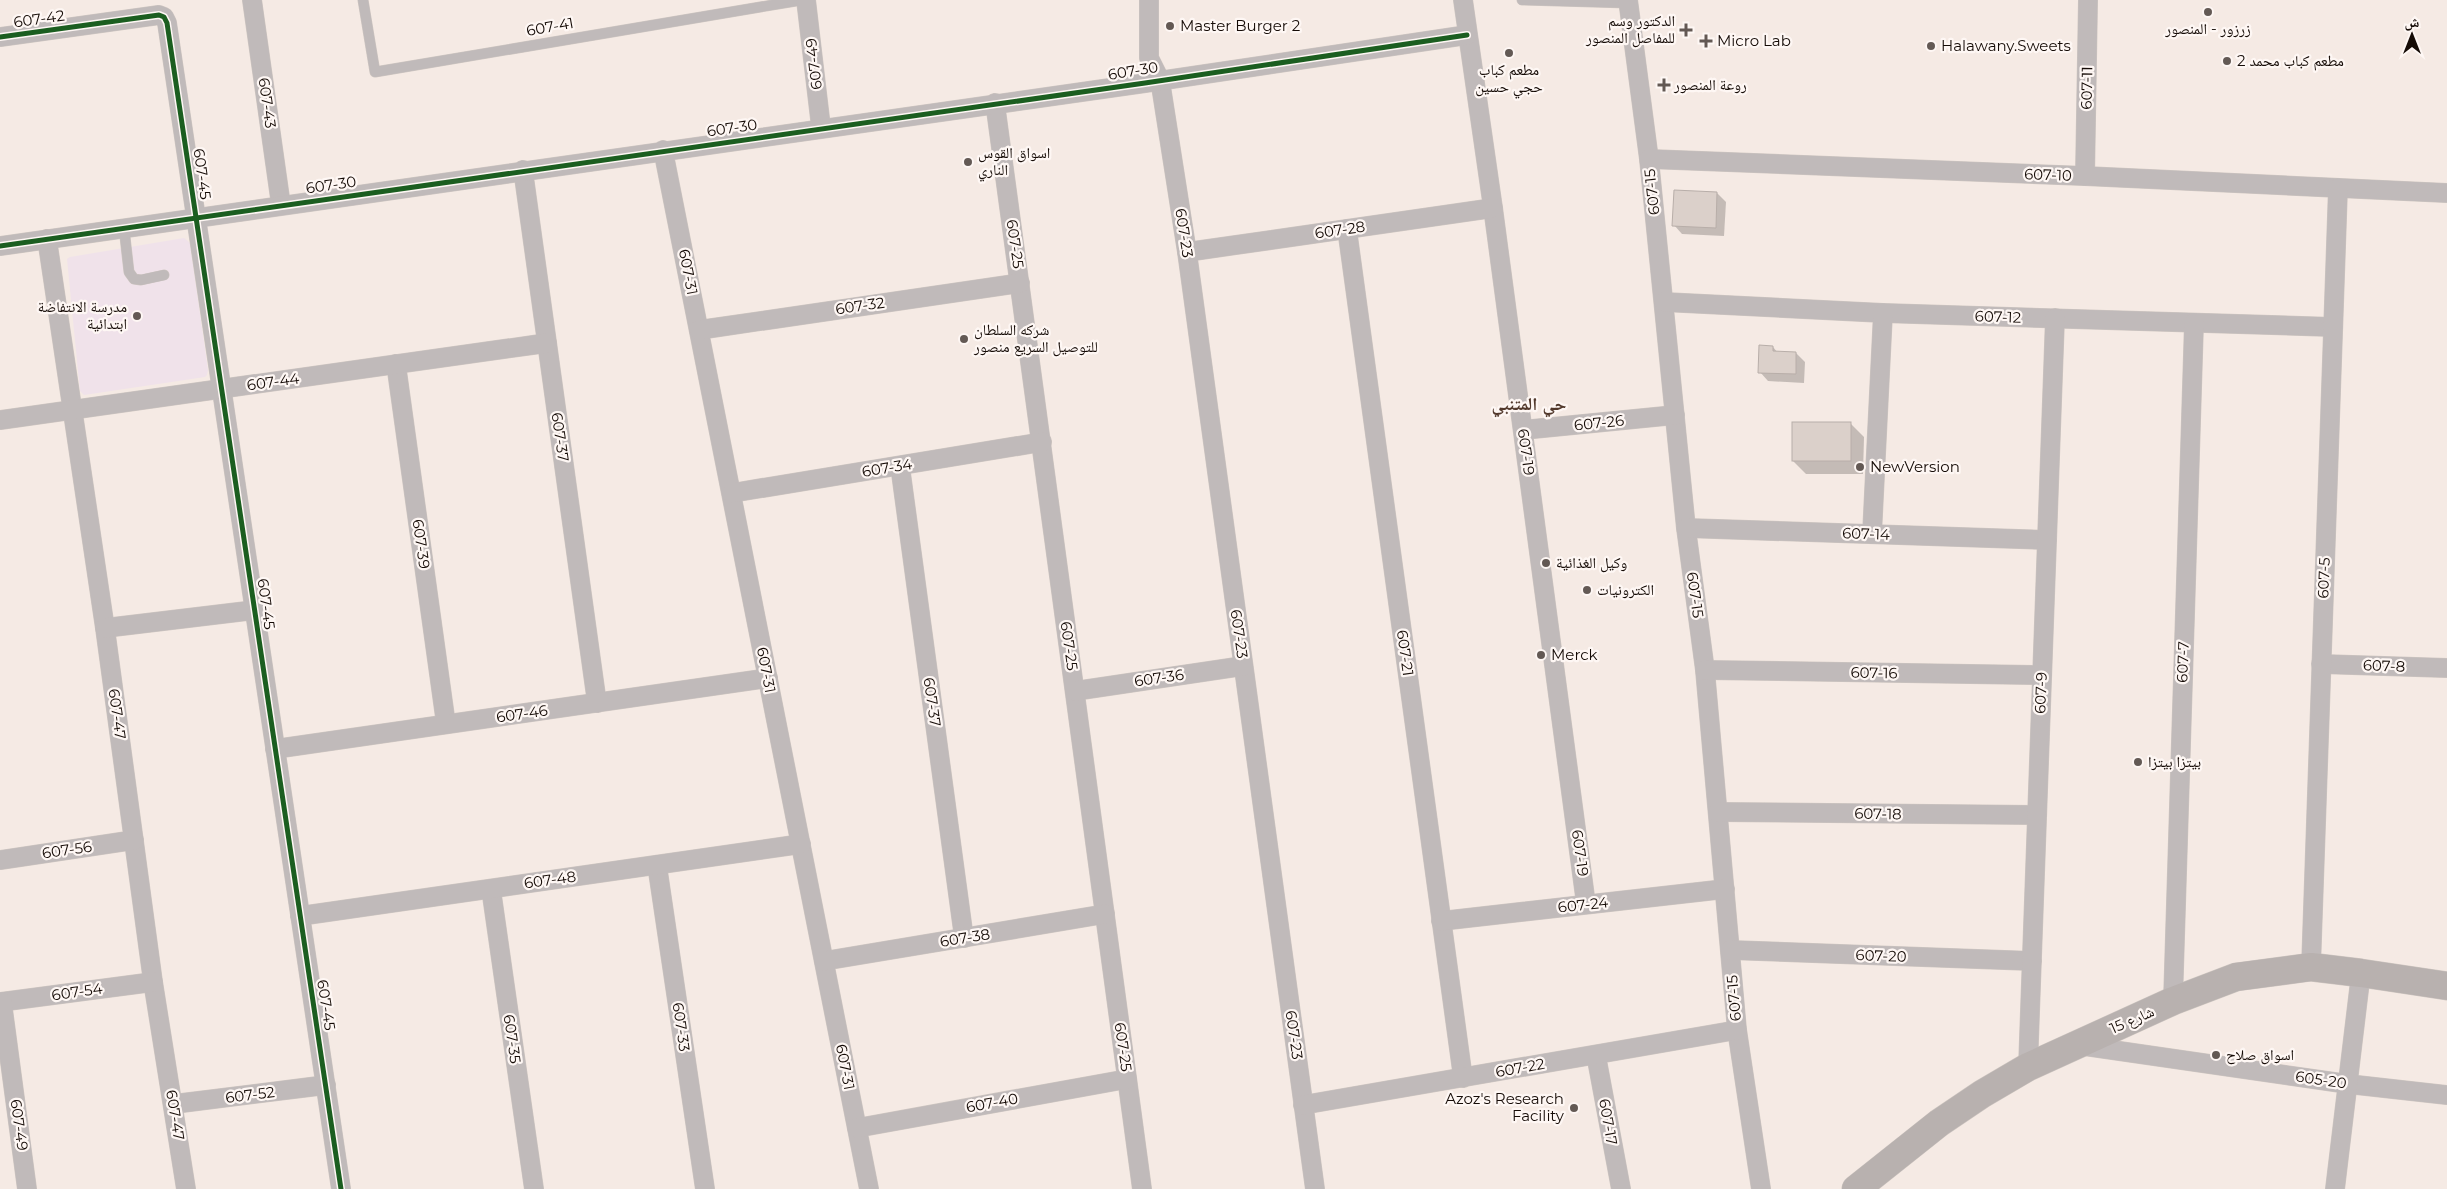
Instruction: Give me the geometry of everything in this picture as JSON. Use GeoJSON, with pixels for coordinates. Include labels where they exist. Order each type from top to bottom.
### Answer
{"type":"FeatureCollection","features":[{"type":"Feature","properties":{"kind":"street","name":"607-43"},"geometry":{"type":"LineString","coordinates":[[252,0],[281,205]]}},
{"type":"Feature","properties":{"kind":"street","name":"607-49"},"geometry":{"type":"LineString","coordinates":[[804,0],[821,128]]}},
{"type":"Feature","properties":{"kind":"street","name":"607-23"},"geometry":{"type":"LineString","coordinates":[[1150,0],[1149,58],[1160,80],[1187,252],[1315,1189]]}},
{"type":"Feature","properties":{"kind":"street","name":"607-19"},"geometry":{"type":"LineString","coordinates":[[1463,0],[1494,208],[1586,904]]}},
{"type":"Feature","properties":{"kind":"street","name":"607-11"},"geometry":{"type":"LineString","coordinates":[[2085,176],[2088,0]]}},
{"type":"Feature","properties":{"kind":"street","name":"607-15"},"geometry":{"type":"LineString","coordinates":[[1628,2],[1649,159],[1686,528],[1705,670],[1737,1030],[1762,1189]]}},
{"type":"Feature","properties":{"kind":"street","name":"607-42"},"geometry":{"type":"LineString","coordinates":[[0,37],[159,15],[164,17],[167,23]]}},
{"type":"Feature","properties":{"kind":"street","name":"607-45"},"geometry":{"type":"LineString","coordinates":[[167,23],[341,1189]]}},
{"type":"Feature","properties":{"kind":"street","name":"607-30"},"geometry":{"type":"LineString","coordinates":[[0,246],[1160,80],[1467,34]]}},
{"type":"Feature","properties":{"kind":"street","name":"607-25"},"geometry":{"type":"LineString","coordinates":[[995,103],[1142,1189]]}},
{"type":"Feature","properties":{"kind":"street","name":"607-31"},"geometry":{"type":"LineString","coordinates":[[663,150],[869,1189]]}},
{"type":"Feature","properties":{"kind":"street","name":"607-10"},"geometry":{"type":"LineString","coordinates":[[1649,159],[2085,176],[2447,193]]}},
{"type":"Feature","properties":{"kind":"street","name":"607-37"},"geometry":{"type":"LineString","coordinates":[[524,170],[597,703]]}},
{"type":"Feature","properties":{"kind":"street","name":"607-5"},"geometry":{"type":"LineString","coordinates":[[2311,967],[2338,188]]}},
{"type":"Feature","properties":{"kind":"street","name":"607-28"},"geometry":{"type":"LineString","coordinates":[[1187,252],[1494,208]]}},
{"type":"Feature","properties":{"kind":"street","name":"607-21"},"geometry":{"type":"LineString","coordinates":[[1347,229],[1463,1078]]}},
{"type":"Feature","properties":{"kind":"street","name":"607-47"},"geometry":{"type":"LineString","coordinates":[[47,239],[105,628],[153,982],[174,1104],[186,1189]]}},
{"type":"Feature","properties":{"kind":"street","name":"607-32"},"geometry":{"type":"LineString","coordinates":[[699,330],[1020,283]]}},
{"type":"Feature","properties":{"kind":"street","name":"607-12"},"geometry":{"type":"LineString","coordinates":[[1664,302],[1883,313],[2333,327]]}},
{"type":"Feature","properties":{"kind":"street"},"geometry":{"type":"LineString","coordinates":[[1872,534],[1883,313]]}},
{"type":"Feature","properties":{"kind":"street","name":"607-9"},"geometry":{"type":"LineString","coordinates":[[2028,1067],[2055,318]]}},
{"type":"Feature","properties":{"kind":"street","name":"607-7"},"geometry":{"type":"LineString","coordinates":[[2173,1001],[2194,323]]}},
{"type":"Feature","properties":{"kind":"street","name":"607-44"},"geometry":{"type":"LineString","coordinates":[[0,420],[547,343]]}},
{"type":"Feature","properties":{"kind":"street","name":"607-39"},"geometry":{"type":"LineString","coordinates":[[396,364],[446,724]]}},
{"type":"Feature","properties":{"kind":"street","name":"607-26"},"geometry":{"type":"LineString","coordinates":[[1523,430],[1675,415]]}},
{"type":"Feature","properties":{"kind":"street","name":"607-34"},"geometry":{"type":"LineString","coordinates":[[732,493],[1042,442]]}},
{"type":"Feature","properties":{"kind":"street","name":"607-37"},"geometry":{"type":"LineString","coordinates":[[900,466],[964,938]]}},
{"type":"Feature","properties":{"kind":"street","name":"607-14"},"geometry":{"type":"LineString","coordinates":[[1686,528],[2047,540]]}},
{"type":"Feature","properties":{"kind":"street"},"geometry":{"type":"LineString","coordinates":[[105,628],[255,610]]}},
{"type":"Feature","properties":{"kind":"street","name":"607-8"},"geometry":{"type":"LineString","coordinates":[[2321,664],[2447,668]]}},
{"type":"Feature","properties":{"kind":"street","name":"607-36"},"geometry":{"type":"LineString","coordinates":[[1074,691],[1243,666]]}},
{"type":"Feature","properties":{"kind":"street","name":"607-16"},"geometry":{"type":"LineString","coordinates":[[1705,670],[2042,675]]}},
{"type":"Feature","properties":{"kind":"street","name":"607-46"},"geometry":{"type":"LineString","coordinates":[[275,749],[768,678]]}},
{"type":"Feature","properties":{"kind":"street","name":"607-18"},"geometry":{"type":"LineString","coordinates":[[1718,812],[2037,815]]}},
{"type":"Feature","properties":{"kind":"street","name":"607-56"},"geometry":{"type":"LineString","coordinates":[[0,860],[134,840]]}},
{"type":"Feature","properties":{"kind":"street","name":"607-48"},"geometry":{"type":"LineString","coordinates":[[300,916],[801,844]]}},
{"type":"Feature","properties":{"kind":"street","name":"607-33"},"geometry":{"type":"LineString","coordinates":[[657,865],[705,1189]]}},
{"type":"Feature","properties":{"kind":"street","name":"607-35"},"geometry":{"type":"LineString","coordinates":[[491,889],[534,1189]]}},
{"type":"Feature","properties":{"kind":"street","name":"607-24"},"geometry":{"type":"LineString","coordinates":[[1441,921],[1725,889]]}},
{"type":"Feature","properties":{"kind":"street","name":"607-38"},"geometry":{"type":"LineString","coordinates":[[824,961],[1105,914]]}},
{"type":"Feature","properties":{"kind":"street","name":"607-20"},"geometry":{"type":"LineString","coordinates":[[1730,950],[2032,961]]}},
{"type":"Feature","properties":{"kind":"street","name":"شارع 15"},"geometry":{"type":"LineString","coordinates":[[1856,1189],[1939,1123],[1982,1094],[2028,1067],[2173,1001],[2236,977],[2311,967],[2361,972],[2447,986]]}},
{"type":"Feature","properties":{"kind":"street"},"geometry":{"type":"LineString","coordinates":[[2335,1189],[2361,972]]}},
{"type":"Feature","properties":{"kind":"street","name":"607-54"},"geometry":{"type":"LineString","coordinates":[[1,1002],[153,982]]}},
{"type":"Feature","properties":{"kind":"street","name":"607-49"},"geometry":{"type":"LineString","coordinates":[[1,1002],[27,1189]]}},
{"type":"Feature","properties":{"kind":"street","name":"607-22"},"geometry":{"type":"LineString","coordinates":[[1303,1105],[1737,1030]]}},
{"type":"Feature","properties":{"kind":"street","name":"605-20"},"geometry":{"type":"LineString","coordinates":[[2077,1045],[2348,1084],[2447,1095]]}},
{"type":"Feature","properties":{"kind":"street","name":"607-17"},"geometry":{"type":"LineString","coordinates":[[1596,1055],[1621,1189]]}},
{"type":"Feature","properties":{"kind":"street","name":"607-40"},"geometry":{"type":"LineString","coordinates":[[857,1128],[1127,1079]]}},
{"type":"Feature","properties":{"kind":"street","name":"607-52"},"geometry":{"type":"LineString","coordinates":[[174,1104],[326,1085]]}},
{"type":"Feature","properties":{"kind":"lane","name":"607-41"},"geometry":{"type":"LineString","coordinates":[[363,0],[375,72],[804,0]]}},
{"type":"Feature","properties":{"kind":"lane"},"geometry":{"type":"LineString","coordinates":[[1522,0],[1628,2]]}},
{"type":"Feature","properties":{"kind":"lane"},"geometry":{"type":"LineString","coordinates":[[124,228],[128,272],[134,279],[164,276]]}},
{"type":"Feature","properties":{"kind":"shaded area","name":"مدرسة الانتفاضة ابتدائية"},"geometry":{"type":"Polygon","coordinates":[[[184,238],[190,243],[208,370],[207,375],[205,377],[84,395],[80,391],[67,259],[184,238]]]}},
{"type":"Feature","properties":{"kind":"building"},"geometry":{"type":"Polygon","coordinates":[[[1674,190],[1717,192],[1716,228],[1672,226],[1674,190]]]}},
{"type":"Feature","properties":{"kind":"building"},"geometry":{"type":"Polygon","coordinates":[[[1759,345],[1773,346],[1773,351],[1796,352],[1796,374],[1758,373],[1759,345]]]}},
{"type":"Feature","properties":{"kind":"building"},"geometry":{"type":"Polygon","coordinates":[[[1792,422],[1851,422],[1851,461],[1792,461],[1792,422]]]}},
{"type":"Feature","properties":{"kind":"cycle path"},"geometry":{"type":"LineString","coordinates":[[0,37],[159,15],[164,17],[167,23],[341,1189]]}},
{"type":"Feature","properties":{"kind":"cycle path"},"geometry":{"type":"LineString","coordinates":[[0,246],[1145,83],[1467,35]]}},
{"type":"Feature","properties":{"kind":"place","name":"زرزور - المنصور"},"geometry":{"type":"Point","coordinates":[2208,12]}},
{"type":"Feature","properties":{"kind":"place","name":"Master Burger 2"},"geometry":{"type":"Point","coordinates":[1170,26]}},
{"type":"Feature","properties":{"kind":"place","name":"الدكتور وسم للمفاصل المنصور"},"geometry":{"type":"Point","coordinates":[1686,30]}},
{"type":"Feature","properties":{"kind":"place","name":"Micro Lab"},"geometry":{"type":"Point","coordinates":[1706,41]}},
{"type":"Feature","properties":{"kind":"place","name":"Halawany.Sweets"},"geometry":{"type":"Point","coordinates":[1931,46]}},
{"type":"Feature","properties":{"kind":"place","name":"مطعم كباب حجي حسين"},"geometry":{"type":"Point","coordinates":[1509,53]}},
{"type":"Feature","properties":{"kind":"place","name":"مطعم كباب محمد 2"},"geometry":{"type":"Point","coordinates":[2227,61]}},
{"type":"Feature","properties":{"kind":"place","name":"روعة المنصور"},"geometry":{"type":"Point","coordinates":[1664,85]}},
{"type":"Feature","properties":{"kind":"place","name":"اسواق القوس الناري"},"geometry":{"type":"Point","coordinates":[968,162]}},
{"type":"Feature","properties":{"kind":"place","name":"مدرسة الانتفاضة ابتدائية"},"geometry":{"type":"Point","coordinates":[137,316]}},
{"type":"Feature","properties":{"kind":"place","name":"شركه السلطان للتوصيل السريع منصور"},"geometry":{"type":"Point","coordinates":[964,339]}},
{"type":"Feature","properties":{"kind":"place","name":"NewVersion"},"geometry":{"type":"Point","coordinates":[1860,467]}},
{"type":"Feature","properties":{"kind":"place","name":"وكيل الغذائية"},"geometry":{"type":"Point","coordinates":[1546,563]}},
{"type":"Feature","properties":{"kind":"place","name":"الكترونيات"},"geometry":{"type":"Point","coordinates":[1587,590]}},
{"type":"Feature","properties":{"kind":"place","name":"Merck"},"geometry":{"type":"Point","coordinates":[1541,655]}},
{"type":"Feature","properties":{"kind":"place","name":"بيتزا بيتزا"},"geometry":{"type":"Point","coordinates":[2138,762]}},
{"type":"Feature","properties":{"kind":"place","name":"اسواق صلاح"},"geometry":{"type":"Point","coordinates":[2216,1055]}},
{"type":"Feature","properties":{"kind":"place","name":"Azoz's Research Facility"},"geometry":{"type":"Point","coordinates":[1574,1108]}},
{"type":"Feature","properties":{"kind":"district","name":"حي المتنبي"},"geometry":{"type":"Point","coordinates":[1529,404]}}]}
